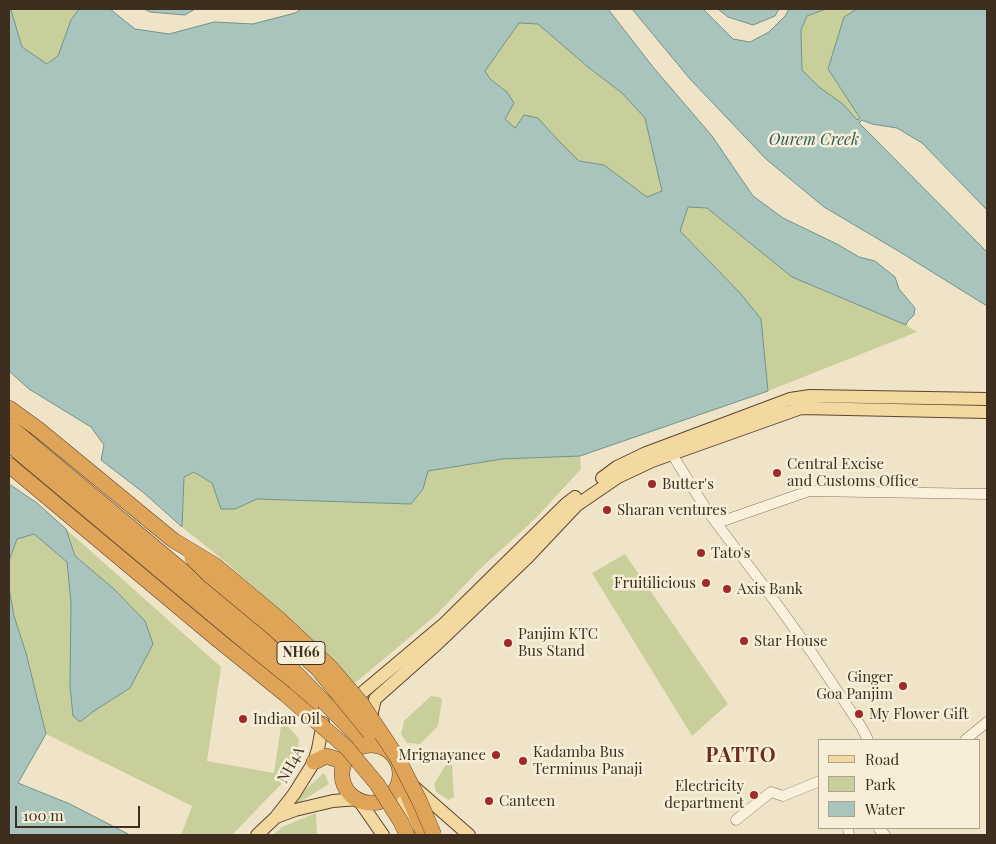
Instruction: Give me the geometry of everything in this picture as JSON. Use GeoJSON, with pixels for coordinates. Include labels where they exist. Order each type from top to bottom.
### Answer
{"type":"FeatureCollection","features":[{"type":"Feature","properties":{"kind":"highway"},"geometry":{"type":"LineString","coordinates":[[9,397],[38,429]]}},
{"type":"Feature","properties":{"kind":"highway","name":"NH66"},"geometry":{"type":"LineString","coordinates":[[9,408],[38,429],[174,540],[209,575],[273,628],[323,676],[362,721],[387,757],[404,788],[424,835]]}},
{"type":"Feature","properties":{"kind":"highway"},"geometry":{"type":"LineString","coordinates":[[9,426],[257,633],[329,719],[346,760]]}},
{"type":"Feature","properties":{"kind":"highway"},"geometry":{"type":"LineString","coordinates":[[9,444],[244,641],[329,719],[373,746],[392,754],[396,760],[399,778],[394,790],[382,800],[374,802],[358,799],[351,794],[346,787],[342,770],[346,760],[355,750],[373,746]]}},
{"type":"Feature","properties":{"kind":"highway","name":"NH66"},"geometry":{"type":"LineString","coordinates":[[9,465],[285,694],[347,748],[376,784],[408,835]]}},
{"type":"Feature","properties":{"kind":"highway"},"geometry":{"type":"LineString","coordinates":[[174,540],[216,566],[279,618],[330,668],[362,703],[397,757],[434,835]]}},
{"type":"Feature","properties":{"kind":"highway"},"geometry":{"type":"LineString","coordinates":[[314,762],[326,756],[346,760]]}},
{"type":"Feature","properties":{"kind":"main road"},"geometry":{"type":"LineString","coordinates":[[329,719],[445,623],[566,504],[617,467],[669,449],[790,399],[810,396],[968,405],[987,412]]}},
{"type":"Feature","properties":{"kind":"main road"},"geometry":{"type":"LineString","coordinates":[[968,405],[987,398]]}},
{"type":"Feature","properties":{"kind":"main road"},"geometry":{"type":"LineString","coordinates":[[373,746],[372,712],[375,699],[444,638],[577,505],[618,477],[669,449]]}},
{"type":"Feature","properties":{"kind":"main road","name":"NH4A"},"geometry":{"type":"LineString","coordinates":[[276,817],[304,780],[314,762],[329,719]]}},
{"type":"Feature","properties":{"kind":"main road"},"geometry":{"type":"LineString","coordinates":[[399,778],[408,835]]}},
{"type":"Feature","properties":{"kind":"main road"},"geometry":{"type":"LineString","coordinates":[[399,778],[469,835]]}},
{"type":"Feature","properties":{"kind":"main road"},"geometry":{"type":"LineString","coordinates":[[257,835],[276,817],[310,805],[358,799],[383,835]]}},
{"type":"Feature","properties":{"kind":"street"},"geometry":{"type":"LineString","coordinates":[[669,449],[708,512],[812,653],[868,739]]}},
{"type":"Feature","properties":{"kind":"street"},"geometry":{"type":"LineString","coordinates":[[717,523],[810,492],[987,494]]}},
{"type":"Feature","properties":{"kind":"street"},"geometry":{"type":"LineString","coordinates":[[966,739],[987,722]]}},
{"type":"Feature","properties":{"kind":"street"},"geometry":{"type":"LineString","coordinates":[[736,820],[772,792],[783,796],[818,782]]}},
{"type":"Feature","properties":{"kind":"green space"},"geometry":{"type":"Polygon","coordinates":[[[10,9],[79,9],[71,20],[58,56],[47,64],[22,47],[10,9]]]}},
{"type":"Feature","properties":{"kind":"green space"},"geometry":{"type":"Polygon","coordinates":[[[826,9],[857,9],[844,17],[828,69],[860,118],[857,120],[844,105],[819,87],[802,70],[801,30],[807,16],[826,9]]]}},
{"type":"Feature","properties":{"kind":"green space"},"geometry":{"type":"Polygon","coordinates":[[[519,23],[538,24],[622,93],[645,118],[663,191],[647,197],[604,165],[579,161],[538,118],[515,129],[505,119],[507,92],[490,79],[485,71],[519,23]]]}},
{"type":"Feature","properties":{"kind":"green space"},"geometry":{"type":"Polygon","coordinates":[[[688,207],[707,208],[792,277],[906,325],[917,332],[768,391],[761,319],[740,293],[679,231],[688,207]]]}},
{"type":"Feature","properties":{"kind":"green space"},"geometry":{"type":"Polygon","coordinates":[[[580,456],[581,469],[535,519],[481,568],[435,616],[355,683],[343,677],[287,618],[228,564],[182,527],[184,477],[194,472],[212,483],[235,509],[257,499],[411,504],[423,489],[427,471],[502,459],[580,456]]]}},
{"type":"Feature","properties":{"kind":"green space"},"geometry":{"type":"Polygon","coordinates":[[[66,529],[221,667],[207,761],[274,773],[282,719],[299,739],[298,750],[288,777],[232,835],[181,835],[192,806],[46,734],[26,653],[14,616],[9,588],[9,561],[17,539],[34,534],[67,562],[71,602],[70,686],[73,716],[80,722],[130,688],[153,644],[145,621],[114,589],[75,556],[66,529]]]}},
{"type":"Feature","properties":{"kind":"green space"},"geometry":{"type":"Polygon","coordinates":[[[625,554],[728,704],[692,736],[592,573],[625,554]]]}},
{"type":"Feature","properties":{"kind":"green space"},"geometry":{"type":"Polygon","coordinates":[[[431,696],[440,697],[442,700],[438,726],[420,744],[407,743],[401,734],[404,721],[431,696]]]}},
{"type":"Feature","properties":{"kind":"green space"},"geometry":{"type":"Polygon","coordinates":[[[447,763],[452,765],[454,797],[449,800],[436,792],[434,784],[447,763]]]}},
{"type":"Feature","properties":{"kind":"green space"},"geometry":{"type":"Polygon","coordinates":[[[324,773],[329,784],[281,814],[307,788],[324,773]]]}},
{"type":"Feature","properties":{"kind":"green space"},"geometry":{"type":"Polygon","coordinates":[[[316,813],[317,835],[273,835],[282,827],[316,813]]]}},
{"type":"Feature","properties":{"kind":"water"},"geometry":{"type":"Polygon","coordinates":[[[9,9],[11,10],[22,47],[47,64],[58,56],[71,20],[79,9],[110,9],[135,29],[169,34],[214,22],[253,24],[295,13],[302,9],[608,9],[653,67],[712,136],[753,196],[783,218],[837,244],[859,257],[875,261],[895,277],[899,289],[915,308],[914,315],[906,325],[792,277],[707,208],[688,207],[680,231],[740,293],[761,319],[768,391],[580,456],[502,459],[428,471],[423,489],[411,504],[257,499],[235,509],[221,509],[212,483],[194,472],[184,477],[182,527],[144,493],[101,460],[104,445],[91,427],[29,389],[9,371],[9,9]],[[519,23],[485,71],[490,79],[507,92],[514,103],[505,119],[515,128],[524,115],[538,118],[579,161],[604,165],[647,197],[662,191],[645,118],[622,93],[538,24],[519,23]]]}},
{"type":"Feature","properties":{"kind":"water"},"geometry":{"type":"Polygon","coordinates":[[[144,9],[195,9],[185,15],[150,12],[144,9]]]}},
{"type":"Feature","properties":{"kind":"water","name":"Ourem Creek"},"geometry":{"type":"Polygon","coordinates":[[[632,9],[703,9],[733,39],[750,42],[769,32],[785,16],[789,9],[826,9],[807,16],[801,30],[802,70],[819,87],[844,105],[857,120],[860,118],[828,69],[844,17],[857,9],[987,9],[987,210],[922,143],[897,128],[872,124],[862,120],[859,123],[987,252],[987,306],[824,207],[766,159],[690,79],[632,9]]]}},
{"type":"Feature","properties":{"kind":"water"},"geometry":{"type":"Polygon","coordinates":[[[718,9],[779,9],[775,16],[753,25],[728,17],[718,9]]]}},
{"type":"Feature","properties":{"kind":"water"},"geometry":{"type":"Polygon","coordinates":[[[9,484],[37,503],[66,529],[75,556],[114,589],[145,621],[153,644],[130,688],[80,722],[73,716],[70,686],[71,602],[67,562],[34,534],[17,539],[9,561],[9,484]]]}},
{"type":"Feature","properties":{"kind":"water"},"geometry":{"type":"Polygon","coordinates":[[[9,588],[14,616],[26,653],[46,734],[18,783],[70,804],[130,835],[9,835],[9,588]]]}},
{"type":"Feature","properties":{"kind":"place","name":"Central Excise and Customs Office"},"geometry":{"type":"Point","coordinates":[777,473]}},
{"type":"Feature","properties":{"kind":"place","name":"Butter's"},"geometry":{"type":"Point","coordinates":[652,484]}},
{"type":"Feature","properties":{"kind":"place","name":"Sharan ventures"},"geometry":{"type":"Point","coordinates":[607,510]}},
{"type":"Feature","properties":{"kind":"place","name":"Tato's"},"geometry":{"type":"Point","coordinates":[701,553]}},
{"type":"Feature","properties":{"kind":"place","name":"Fruitilicious"},"geometry":{"type":"Point","coordinates":[706,583]}},
{"type":"Feature","properties":{"kind":"place","name":"Axis Bank"},"geometry":{"type":"Point","coordinates":[727,589]}},
{"type":"Feature","properties":{"kind":"place","name":"Star House"},"geometry":{"type":"Point","coordinates":[744,641]}},
{"type":"Feature","properties":{"kind":"place","name":"Panjim KTC Bus Stand"},"geometry":{"type":"Point","coordinates":[508,643]}},
{"type":"Feature","properties":{"kind":"place","name":"Ginger Goa Panjim"},"geometry":{"type":"Point","coordinates":[903,686]}},
{"type":"Feature","properties":{"kind":"place","name":"My Flower Gift"},"geometry":{"type":"Point","coordinates":[859,714]}},
{"type":"Feature","properties":{"kind":"place","name":"Indian Oil"},"geometry":{"type":"Point","coordinates":[243,719]}},
{"type":"Feature","properties":{"kind":"place","name":"Mrignayanee"},"geometry":{"type":"Point","coordinates":[496,755]}},
{"type":"Feature","properties":{"kind":"place","name":"Kadamba Bus Terminus Panaji"},"geometry":{"type":"Point","coordinates":[523,761]}},
{"type":"Feature","properties":{"kind":"place","name":"Electricity department"},"geometry":{"type":"Point","coordinates":[754,795]}},
{"type":"Feature","properties":{"kind":"place","name":"Canteen"},"geometry":{"type":"Point","coordinates":[489,801]}},
{"type":"Feature","properties":{"kind":"district","name":"PATTO"},"geometry":{"type":"Point","coordinates":[741,756]}}]}
